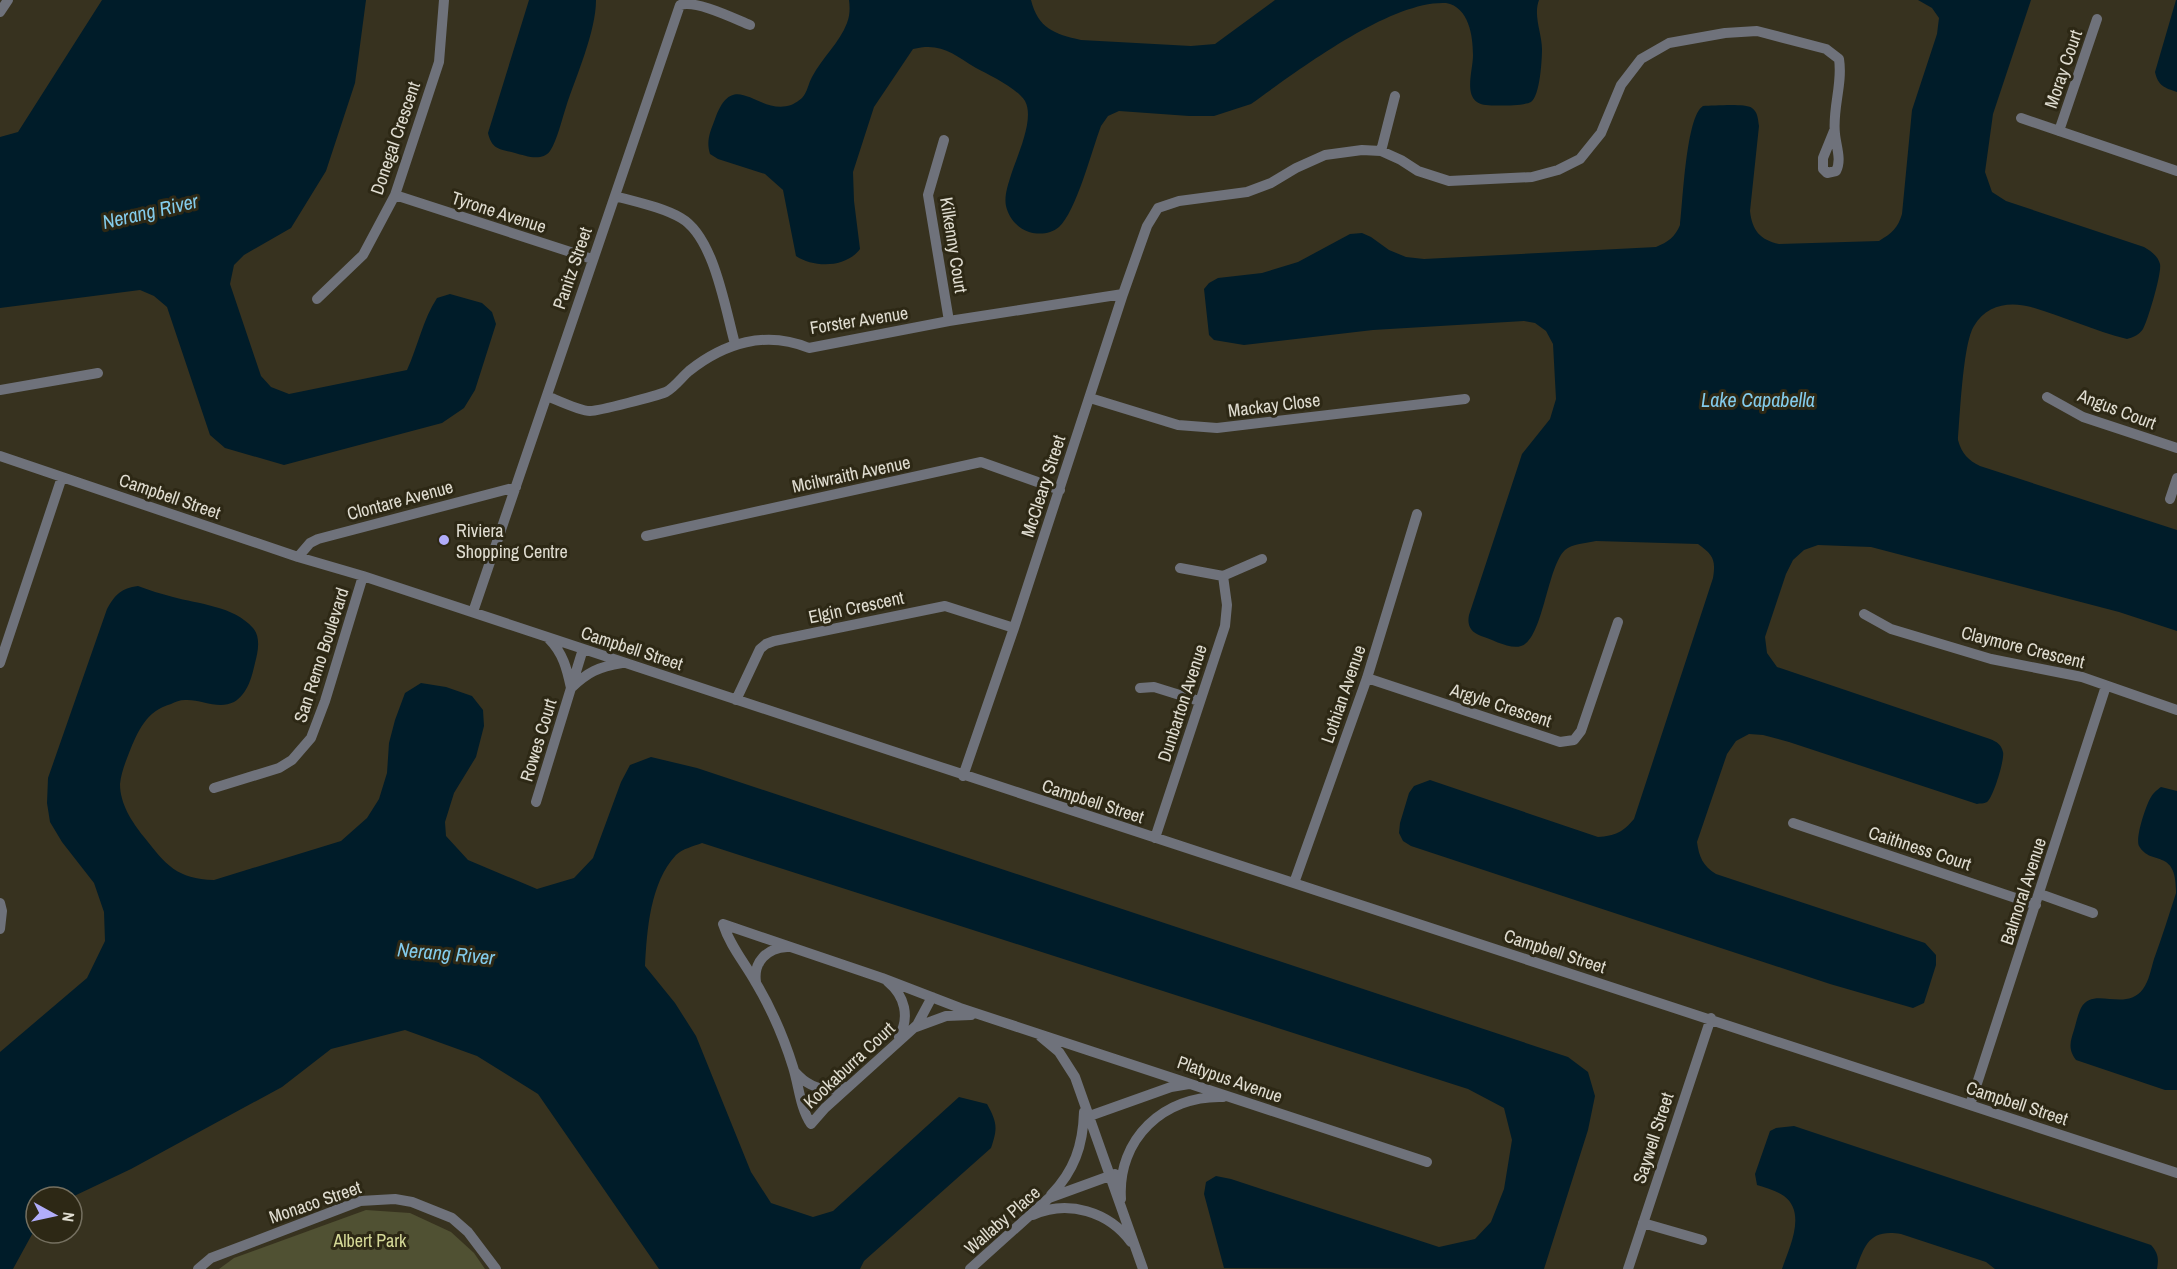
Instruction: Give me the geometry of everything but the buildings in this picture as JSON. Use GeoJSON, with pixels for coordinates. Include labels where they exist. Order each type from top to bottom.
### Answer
{"type":"FeatureCollection","features":[{"type":"Feature","properties":{"kind":"street"},"geometry":{"type":"LineString","coordinates":[[0,12],[8,0]]}},
{"type":"Feature","properties":{"kind":"street","name":"Donegal Crescent"},"geometry":{"type":"LineString","coordinates":[[317,299],[363,255],[395,195],[439,62],[444,0]]}},
{"type":"Feature","properties":{"kind":"street","name":"Panitz Street"},"geometry":{"type":"LineString","coordinates":[[473,612],[680,5],[687,2],[697,4],[750,25]]}},
{"type":"Feature","properties":{"kind":"street","name":"Moray Court"},"geometry":{"type":"LineString","coordinates":[[2059,131],[2097,19]]}},
{"type":"Feature","properties":{"kind":"street"},"geometry":{"type":"LineString","coordinates":[[1395,96],[1381,151],[1418,171],[1449,181],[1532,177],[1558,170],[1580,159],[1601,133],[1621,85],[1641,59],[1669,43],[1725,33],[1757,31],[1826,49],[1839,59],[1841,72],[1834,131]]}},
{"type":"Feature","properties":{"kind":"street"},"geometry":{"type":"LineString","coordinates":[[2021,118],[2177,171]]}},
{"type":"Feature","properties":{"kind":"street","name":"Kilkenny Court"},"geometry":{"type":"LineString","coordinates":[[945,140],[928,195],[949,321]]}},
{"type":"Feature","properties":{"kind":"street","name":"McCleary Street"},"geometry":{"type":"LineString","coordinates":[[963,776],[1147,226],[1158,208],[1179,201],[1247,192],[1271,183],[1325,154],[1362,150],[1381,151]]}},
{"type":"Feature","properties":{"kind":"street","name":"Tyrone Avenue"},"geometry":{"type":"LineString","coordinates":[[395,195],[592,259]]}},
{"type":"Feature","properties":{"kind":"street"},"geometry":{"type":"LineString","coordinates":[[615,195],[671,213],[697,231],[709,251],[735,344]]}},
{"type":"Feature","properties":{"kind":"street","name":"Forster Avenue"},"geometry":{"type":"LineString","coordinates":[[547,396],[589,411],[667,392],[690,370],[719,351],[747,341],[783,340],[809,348],[949,321],[1124,294]]}},
{"type":"Feature","properties":{"kind":"street"},"geometry":{"type":"LineString","coordinates":[[0,390],[98,373]]}},
{"type":"Feature","properties":{"kind":"street","name":"Angus Court"},"geometry":{"type":"LineString","coordinates":[[2047,397],[2083,417],[2177,448]]}},
{"type":"Feature","properties":{"kind":"street","name":"Mackay Close"},"geometry":{"type":"LineString","coordinates":[[1090,398],[1178,425],[1217,428],[1465,399]]}},
{"type":"Feature","properties":{"kind":"street","name":"Campbell Street"},"geometry":{"type":"LineString","coordinates":[[0,456],[298,557],[473,612],[963,776],[1711,1018],[2177,1173]]}},
{"type":"Feature","properties":{"kind":"street","name":"Mcilwraith Avenue"},"geometry":{"type":"LineString","coordinates":[[646,537],[981,462],[1060,490]]}},
{"type":"Feature","properties":{"kind":"street"},"geometry":{"type":"LineString","coordinates":[[0,663],[2,649],[62,477]]}},
{"type":"Feature","properties":{"kind":"street"},"geometry":{"type":"LineString","coordinates":[[2170,499],[2177,478]]}},
{"type":"Feature","properties":{"kind":"street","name":"Clontare Avenue"},"geometry":{"type":"LineString","coordinates":[[298,557],[310,543],[318,539],[516,487]]}},
{"type":"Feature","properties":{"kind":"street","name":"Lothian Avenue"},"geometry":{"type":"LineString","coordinates":[[1294,883],[1367,678],[1417,514]]}},
{"type":"Feature","properties":{"kind":"street"},"geometry":{"type":"LineString","coordinates":[[1180,568],[1223,576],[1262,559]]}},
{"type":"Feature","properties":{"kind":"street","name":"San Remo Boulevard"},"geometry":{"type":"LineString","coordinates":[[214,789],[279,768],[292,760],[307,744],[318,723],[363,576]]}},
{"type":"Feature","properties":{"kind":"street","name":"Dunbarton Avenue"},"geometry":{"type":"LineString","coordinates":[[1155,838],[1225,626],[1227,605],[1223,576]]}},
{"type":"Feature","properties":{"kind":"street","name":"Elgin Crescent"},"geometry":{"type":"LineString","coordinates":[[736,700],[760,649],[774,641],[945,606],[1014,628]]}},
{"type":"Feature","properties":{"kind":"street","name":"Claymore Crescent"},"geometry":{"type":"LineString","coordinates":[[1864,614],[1890,629],[1991,659],[2082,677],[2177,710]]}},
{"type":"Feature","properties":{"kind":"street","name":"Argyle Crescent"},"geometry":{"type":"LineString","coordinates":[[1367,678],[1560,742],[1574,740],[1581,731],[1618,622]]}},
{"type":"Feature","properties":{"kind":"street","name":"Rowes Court"},"geometry":{"type":"LineString","coordinates":[[547,637],[558,648],[566,666],[571,688]]}},
{"type":"Feature","properties":{"kind":"street","name":"Rowes Court"},"geometry":{"type":"LineString","coordinates":[[536,802],[583,649]]}},
{"type":"Feature","properties":{"kind":"street","name":"Rowes Court"},"geometry":{"type":"LineString","coordinates":[[571,688],[587,673],[604,666],[625,663]]}},
{"type":"Feature","properties":{"kind":"street","name":"Balmoral Avenue"},"geometry":{"type":"LineString","coordinates":[[1970,1105],[2106,686]]}},
{"type":"Feature","properties":{"kind":"street"},"geometry":{"type":"LineString","coordinates":[[1140,688],[1154,687],[1199,701]]}},
{"type":"Feature","properties":{"kind":"street","name":"Caithness Court"},"geometry":{"type":"LineString","coordinates":[[1793,823],[2038,899],[2093,913]]}},
{"type":"Feature","properties":{"kind":"street"},"geometry":{"type":"LineString","coordinates":[[0,903],[2,911],[0,929]]}},
{"type":"Feature","properties":{"kind":"street","name":"Platypus Avenue"},"geometry":{"type":"LineString","coordinates":[[723,924],[983,1015],[1427,1162]]}},
{"type":"Feature","properties":{"kind":"street","name":"Kookaburra Court"},"geometry":{"type":"LineString","coordinates":[[723,924],[733,949],[756,982],[776,1020],[794,1069],[804,1112],[811,1124],[852,1083],[919,1023],[932,997]]}},
{"type":"Feature","properties":{"kind":"street"},"geometry":{"type":"LineString","coordinates":[[756,982],[758,964],[766,954],[775,949],[790,948]]}},
{"type":"Feature","properties":{"kind":"street"},"geometry":{"type":"LineString","coordinates":[[882,978],[897,990],[905,1011],[904,1027],[894,1045]]}},
{"type":"Feature","properties":{"kind":"street"},"geometry":{"type":"LineString","coordinates":[[908,1032],[946,1016],[983,1015]]}},
{"type":"Feature","properties":{"kind":"street","name":"Saywell Street"},"geometry":{"type":"LineString","coordinates":[[1628,1269],[1711,1018]]}},
{"type":"Feature","properties":{"kind":"street","name":"Platypus Avenue"},"geometry":{"type":"LineString","coordinates":[[1022,1027],[1059,1052],[1071,1070],[1083,1101],[1086,1117]]}},
{"type":"Feature","properties":{"kind":"street"},"geometry":{"type":"LineString","coordinates":[[794,1069],[804,1080],[821,1088],[837,1089],[852,1083]]}},
{"type":"Feature","properties":{"kind":"street"},"geometry":{"type":"LineString","coordinates":[[1086,1117],[1172,1087],[1187,1084],[1198,1085]]}},
{"type":"Feature","properties":{"kind":"street"},"geometry":{"type":"LineString","coordinates":[[1124,1216],[1121,1194],[1123,1171],[1131,1148],[1149,1122],[1163,1112],[1185,1102],[1206,1098],[1238,1099]]}},
{"type":"Feature","properties":{"kind":"street"},"geometry":{"type":"LineString","coordinates":[[1086,1117],[1143,1269]]}},
{"type":"Feature","properties":{"kind":"street"},"geometry":{"type":"LineString","coordinates":[[1047,1200],[1074,1164],[1081,1146],[1086,1117]]}},
{"type":"Feature","properties":{"kind":"street","name":"Wallaby Place"},"geometry":{"type":"LineString","coordinates":[[970,1269],[1047,1200],[1123,1171]]}},
{"type":"Feature","properties":{"kind":"street","name":"Monaco Street"},"geometry":{"type":"LineString","coordinates":[[198,1269],[211,1258],[323,1213],[360,1200],[376,1199],[412,1202],[452,1218],[468,1232],[496,1269]]}},
{"type":"Feature","properties":{"kind":"street"},"geometry":{"type":"LineString","coordinates":[[1023,1220],[1053,1209],[1088,1211],[1119,1229],[1136,1250]]}},
{"type":"Feature","properties":{"kind":"street"},"geometry":{"type":"LineString","coordinates":[[1643,1222],[1702,1240]]}},
{"type":"Feature","properties":{"kind":"green space","name":"Albert Park"},"geometry":{"type":"Polygon","coordinates":[[[366,1210],[410,1213],[451,1232],[474,1253],[485,1269],[219,1269],[234,1258],[366,1210]]]}},
{"type":"Feature","properties":{"kind":"water","name":"Nerang River"},"geometry":{"type":"Polygon","coordinates":[[[102,0],[366,0],[355,83],[326,171],[291,228],[244,255],[234,265],[230,284],[261,376],[271,387],[289,394],[407,370],[437,298],[450,294],[482,303],[492,312],[496,324],[475,390],[464,408],[442,423],[284,465],[225,448],[210,435],[167,307],[154,296],[140,290],[0,308],[0,137],[18,132],[102,0]]]}},
{"type":"Feature","properties":{"kind":"water"},"geometry":{"type":"Polygon","coordinates":[[[529,0],[596,0],[589,40],[553,147],[547,154],[538,157],[524,156],[497,148],[488,133],[529,0]]]}},
{"type":"Feature","properties":{"kind":"water"},"geometry":{"type":"Polygon","coordinates":[[[849,0],[1031,0],[1034,10],[1043,23],[1055,32],[1071,38],[1191,46],[1215,44],[1275,0],[1539,0],[1537,12],[1542,43],[1541,69],[1537,93],[1531,102],[1502,106],[1478,103],[1473,98],[1470,85],[1473,55],[1471,31],[1460,10],[1446,3],[1423,5],[1398,13],[1344,40],[1251,104],[1214,116],[1119,111],[1108,116],[1101,126],[1083,180],[1065,219],[1059,227],[1052,231],[1037,233],[1029,232],[1017,225],[1009,215],[1006,206],[1006,194],[1011,175],[1027,127],[1028,109],[1025,101],[1009,87],[953,54],[931,47],[913,49],[874,107],[853,172],[860,249],[847,260],[838,263],[812,263],[796,256],[783,190],[765,174],[718,159],[710,154],[710,132],[722,104],[730,96],[738,94],[747,96],[779,107],[791,105],[802,98],[816,70],[844,30],[850,9],[849,0]]]}},
{"type":"Feature","properties":{"kind":"water","name":"Lake Capabella"},"geometry":{"type":"Polygon","coordinates":[[[1918,0],[2031,0],[1993,114],[1985,172],[1992,192],[2006,201],[2144,247],[2154,254],[2160,264],[2157,286],[2143,329],[2134,337],[2127,339],[2023,305],[1999,306],[1985,313],[1974,326],[1967,348],[1958,440],[1961,449],[1966,456],[1980,466],[2177,530],[2177,631],[2119,612],[1871,547],[1818,545],[1804,550],[1793,560],[1765,637],[1767,653],[1777,667],[1995,741],[2003,752],[1998,778],[1986,803],[1977,804],[1789,742],[1749,734],[1736,741],[1727,754],[1697,842],[1699,852],[1702,861],[1716,874],[1925,943],[1936,955],[1936,965],[1924,1003],[1913,1008],[1830,984],[1411,846],[1403,841],[1399,833],[1400,823],[1409,793],[1414,786],[1430,780],[1598,837],[1609,836],[1626,827],[1634,819],[1713,578],[1712,558],[1698,544],[1596,541],[1575,545],[1565,550],[1559,559],[1535,631],[1528,641],[1521,646],[1512,647],[1477,634],[1470,628],[1469,615],[1522,454],[1550,419],[1556,399],[1553,344],[1546,331],[1535,323],[1524,321],[1373,330],[1244,345],[1214,340],[1209,335],[1204,289],[1218,278],[1262,273],[1298,262],[1350,234],[1362,233],[1389,250],[1406,257],[1424,259],[1656,247],[1671,239],[1680,225],[1689,142],[1697,113],[1703,106],[1748,106],[1757,114],[1759,126],[1750,211],[1755,229],[1762,237],[1779,244],[1879,241],[1894,230],[1902,214],[1912,110],[1937,34],[1939,18],[1932,8],[1918,0]]]}},
{"type":"Feature","properties":{"kind":"water"},"geometry":{"type":"Polygon","coordinates":[[[2176,0],[2177,92],[2163,86],[2155,72],[2176,0]]]}},
{"type":"Feature","properties":{"kind":"water","name":"Nerang River"},"geometry":{"type":"Polygon","coordinates":[[[138,586],[226,610],[253,628],[258,640],[251,679],[239,699],[222,705],[183,700],[162,707],[144,723],[121,776],[122,799],[131,819],[166,863],[181,873],[191,877],[214,880],[341,841],[367,818],[379,799],[387,773],[389,743],[405,693],[421,683],[446,687],[472,696],[483,710],[484,726],[476,757],[454,793],[445,822],[446,836],[468,860],[537,889],[574,878],[593,858],[621,782],[630,765],[651,757],[697,768],[1568,1057],[1588,1072],[1595,1096],[1588,1130],[1544,1269],[1224,1268],[1204,1194],[1206,1182],[1216,1176],[1439,1247],[1475,1239],[1491,1222],[1504,1189],[1512,1140],[1504,1108],[1468,1089],[702,843],[676,855],[660,879],[649,922],[645,966],[675,1003],[696,1036],[751,1172],[771,1203],[813,1217],[833,1211],[959,1097],[987,1104],[993,1116],[995,1135],[991,1148],[864,1261],[860,1269],[659,1269],[538,1094],[477,1056],[405,1030],[331,1049],[282,1087],[131,1169],[84,1191],[84,1185],[24,1185],[24,1245],[26,1245],[13,1269],[0,1269],[0,1052],[87,978],[105,941],[104,912],[94,883],[62,842],[50,822],[47,803],[48,778],[107,609],[119,593],[127,588],[138,586]]]}},
{"type":"Feature","properties":{"kind":"water"},"geometry":{"type":"Polygon","coordinates":[[[2161,787],[2177,791],[2177,1090],[2165,1090],[2076,1060],[2070,1045],[2079,1013],[2086,1002],[2101,998],[2127,999],[2136,996],[2148,979],[2176,893],[2175,879],[2168,863],[2144,852],[2138,842],[2146,807],[2152,795],[2161,787]]]}},
{"type":"Feature","properties":{"kind":"water"},"geometry":{"type":"Polygon","coordinates":[[[1794,1126],[2151,1245],[2157,1256],[2157,1269],[1995,1269],[1986,1262],[1901,1234],[1891,1233],[1876,1236],[1870,1240],[1862,1252],[1856,1269],[1782,1269],[1792,1241],[1794,1212],[1791,1203],[1784,1196],[1757,1185],[1755,1174],[1770,1131],[1794,1126]]]}},
{"type":"Feature","properties":{"kind":"place","name":"Riviera Shopping Centre"},"geometry":{"type":"Point","coordinates":[444,540]}}]}
